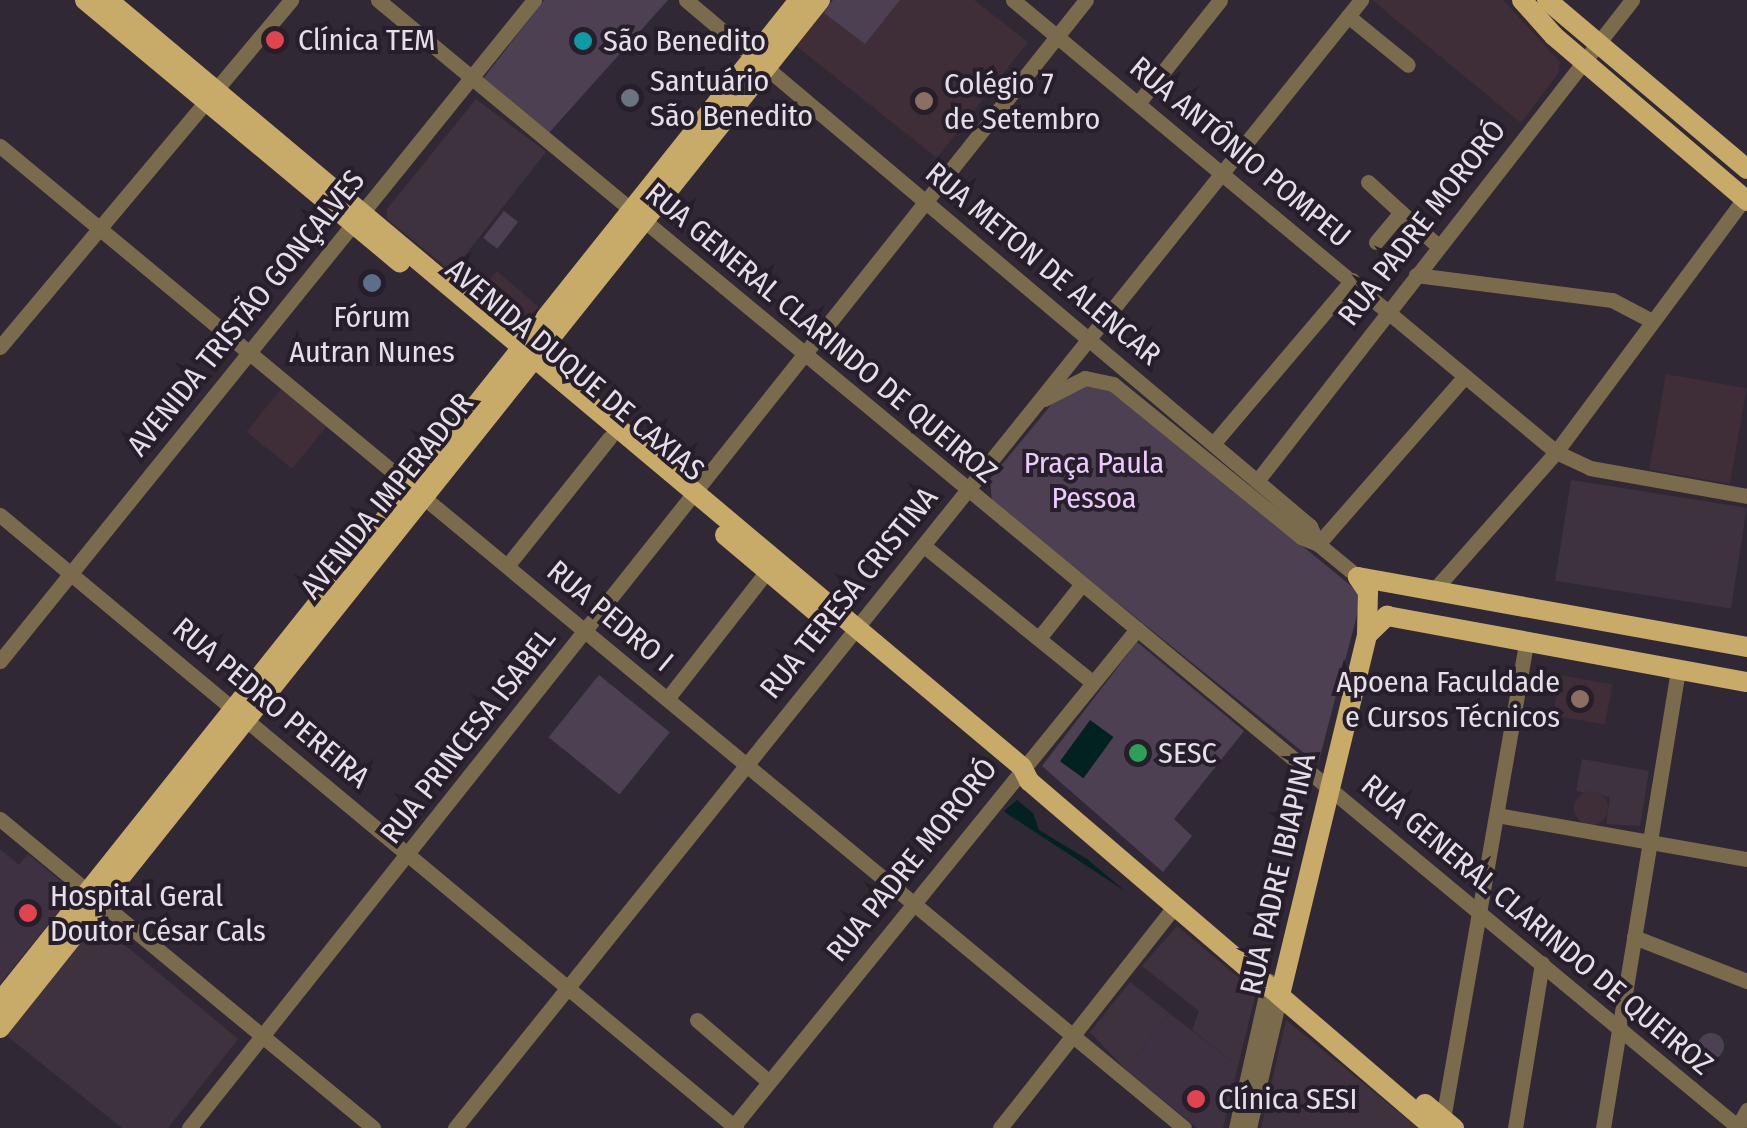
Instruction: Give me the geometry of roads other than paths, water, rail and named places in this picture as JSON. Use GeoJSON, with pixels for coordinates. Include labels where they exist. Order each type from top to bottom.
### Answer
{"type":"FeatureCollection","features":[{"type":"Feature","properties":{"kind":"main road","name":"AVENIDA DUQUE DE CAXIAS"},"geometry":{"type":"LineString","coordinates":[[85,0],[211,96],[1444,1125]]}},
{"type":"Feature","properties":{"kind":"main road","name":"AVENIDA DUQUE DE CAXIAS"},"geometry":{"type":"LineString","coordinates":[[108,0],[211,96]]}},
{"type":"Feature","properties":{"kind":"main road","name":"AVENIDA IMPERADOR"},"geometry":{"type":"LineString","coordinates":[[760,62],[799,0]]}},
{"type":"Feature","properties":{"kind":"main road","name":"AVENIDA IMPERADOR"},"geometry":{"type":"LineString","coordinates":[[0,1028],[94,898],[760,62],[820,0]]}},
{"type":"Feature","properties":{"kind":"main road"},"geometry":{"type":"LineString","coordinates":[[1522,0],[1583,61],[1746,198]]}},
{"type":"Feature","properties":{"kind":"main road"},"geometry":{"type":"LineString","coordinates":[[1547,0],[1747,169]]}},
{"type":"Feature","properties":{"kind":"main road","name":"AVENIDA DUQUE DE CAXIAS"},"geometry":{"type":"LineString","coordinates":[[525,358],[609,438],[692,499],[767,571],[853,632]]}},
{"type":"Feature","properties":{"kind":"main road"},"geometry":{"type":"LineString","coordinates":[[1358,577],[1747,647]]}},
{"type":"Feature","properties":{"kind":"main road","name":"RUA PADRE IBIAPINA"},"geometry":{"type":"LineString","coordinates":[[1275,985],[1367,635],[1368,592],[1358,577]]}},
{"type":"Feature","properties":{"kind":"main road"},"geometry":{"type":"LineString","coordinates":[[1367,635],[1387,616],[1747,682]]}},
{"type":"Feature","properties":{"kind":"main road","name":"AVENIDA IMPERADOR"},"geometry":{"type":"LineString","coordinates":[[0,1002],[94,898]]}},
{"type":"Feature","properties":{"kind":"street"},"geometry":{"type":"LineString","coordinates":[[0,347],[291,0]]}},
{"type":"Feature","properties":{"kind":"street","name":"RUA GENERAL CLARINDO DE QUEIROZ"},"geometry":{"type":"LineString","coordinates":[[378,0],[1738,1127]]}},
{"type":"Feature","properties":{"kind":"street","name":"AVENIDA TRISTÃO GONÇALVES"},"geometry":{"type":"LineString","coordinates":[[0,661],[534,0]]}},
{"type":"Feature","properties":{"kind":"street","name":"RUA METON DE ALENCAR"},"geometry":{"type":"LineString","coordinates":[[686,0],[1310,526],[1318,544],[1358,577]]}},
{"type":"Feature","properties":{"kind":"street","name":"RUA ANTÔNIO POMPEU"},"geometry":{"type":"LineString","coordinates":[[1013,0],[1556,452],[1590,468],[1747,496]]}},
{"type":"Feature","properties":{"kind":"street","name":"RUA PRINCESA ISABEL"},"geometry":{"type":"LineString","coordinates":[[189,1128],[1086,0]]}},
{"type":"Feature","properties":{"kind":"street"},"geometry":{"type":"LineString","coordinates":[[1139,102],[1220,0]]}},
{"type":"Feature","properties":{"kind":"street","name":"RUA TERESA CRISTINA"},"geometry":{"type":"LineString","coordinates":[[456,1128],[1361,0]]}},
{"type":"Feature","properties":{"kind":"street","name":"RUA PADRE MORORÓ"},"geometry":{"type":"LineString","coordinates":[[1257,481],[1632,0]]}},
{"type":"Feature","properties":{"kind":"street"},"geometry":{"type":"LineString","coordinates":[[1348,16],[1408,65]]}},
{"type":"Feature","properties":{"kind":"street","name":"RUA PEDRO I"},"geometry":{"type":"LineString","coordinates":[[0,146],[1184,1128]]}},
{"type":"Feature","properties":{"kind":"street"},"geometry":{"type":"LineString","coordinates":[[1368,182],[1439,247]]}},
{"type":"Feature","properties":{"kind":"street"},"geometry":{"type":"LineString","coordinates":[[1434,590],[1556,452],[1746,198]]}},
{"type":"Feature","properties":{"kind":"street"},"geometry":{"type":"LineString","coordinates":[[1376,242],[1401,212]]}},
{"type":"Feature","properties":{"kind":"street"},"geometry":{"type":"LineString","coordinates":[[1416,276],[1612,300],[1652,321]]}},
{"type":"Feature","properties":{"kind":"street"},"geometry":{"type":"LineString","coordinates":[[1213,444],[1352,280]]}},
{"type":"Feature","properties":{"kind":"street"},"geometry":{"type":"LineString","coordinates":[[1032,406],[1084,378],[1113,384],[1301,537],[1318,544],[1465,376]]}},
{"type":"Feature","properties":{"kind":"street"},"geometry":{"type":"LineString","coordinates":[[507,566],[609,438]]}},
{"type":"Feature","properties":{"kind":"street","name":"RUA PEDRO PEREIRA"},"geometry":{"type":"LineString","coordinates":[[0,515],[734,1127]]}},
{"type":"Feature","properties":{"kind":"street"},"geometry":{"type":"LineString","coordinates":[[924,546],[1092,682]]}},
{"type":"Feature","properties":{"kind":"street"},"geometry":{"type":"LineString","coordinates":[[668,699],[767,571]]}},
{"type":"Feature","properties":{"kind":"street"},"geometry":{"type":"LineString","coordinates":[[1039,638],[1082,584]]}},
{"type":"Feature","properties":{"kind":"street","name":"RUA PADRE MORORÓ"},"geometry":{"type":"LineString","coordinates":[[734,1127],[1137,629]]}},
{"type":"Feature","properties":{"kind":"street"},"geometry":{"type":"LineString","coordinates":[[1444,1125],[1526,642]]}},
{"type":"Feature","properties":{"kind":"street"},"geometry":{"type":"LineString","coordinates":[[1604,1128],[1647,841],[1678,669]]}},
{"type":"Feature","properties":{"kind":"street"},"geometry":{"type":"LineString","coordinates":[[1497,815],[1747,859]]}},
{"type":"Feature","properties":{"kind":"street"},"geometry":{"type":"LineString","coordinates":[[0,819],[262,1040],[373,1128]]}},
{"type":"Feature","properties":{"kind":"street"},"geometry":{"type":"LineString","coordinates":[[1000,1128],[1176,904]]}},
{"type":"Feature","properties":{"kind":"street"},"geometry":{"type":"LineString","coordinates":[[1634,937],[1747,981]]}},
{"type":"Feature","properties":{"kind":"street"},"geometry":{"type":"LineString","coordinates":[[1515,1128],[1542,964]]}},
{"type":"Feature","properties":{"kind":"street","name":"RUA PADRE IBIAPINA"},"geometry":{"type":"LineString","coordinates":[[1236,1128],[1275,985]]}},
{"type":"Feature","properties":{"kind":"street","name":"RUA PADRE IBIAPINA"},"geometry":{"type":"LineString","coordinates":[[1250,1128],[1275,985]]}},
{"type":"Feature","properties":{"kind":"street"},"geometry":{"type":"LineString","coordinates":[[697,1020],[768,1082]]}},
{"type":"Feature","properties":{"kind":"street"},"geometry":{"type":"LineString","coordinates":[[1738,1127],[1747,1110]]}},
{"type":"Feature","properties":{"kind":"street"},"geometry":{"type":"LineString","coordinates":[[1155,1128],[1166,1113]]}},
{"type":"Feature","properties":{"kind":"place","name":"Clínica TEM"},"geometry":{"type":"Point","coordinates":[275,40]}},
{"type":"Feature","properties":{"kind":"place","name":"São Benedito"},"geometry":{"type":"Point","coordinates":[583,41]}},
{"type":"Feature","properties":{"kind":"place","name":"Santuário São Benedito"},"geometry":{"type":"Point","coordinates":[630,98]}},
{"type":"Feature","properties":{"kind":"place","name":"Colégio 7 de Setembro"},"geometry":{"type":"Point","coordinates":[924,101]}},
{"type":"Feature","properties":{"kind":"place","name":"Fórum Autran Nunes"},"geometry":{"type":"Point","coordinates":[372,283]}},
{"type":"Feature","properties":{"kind":"place","name":"Apoena Faculdade e Cursos Técnicos"},"geometry":{"type":"Point","coordinates":[1580,699]}},
{"type":"Feature","properties":{"kind":"place","name":"SESC"},"geometry":{"type":"Point","coordinates":[1138,753]}},
{"type":"Feature","properties":{"kind":"place","name":"Hospital Geral Doutor César Cals"},"geometry":{"type":"Point","coordinates":[28,913]}},
{"type":"Feature","properties":{"kind":"place","name":"Clínica SESI"},"geometry":{"type":"Point","coordinates":[1196,1099]}},
{"type":"Feature","properties":{"kind":"park label","name":"Praça Paula Pessoa"},"geometry":{"type":"Point","coordinates":[1094,480]}}]}
